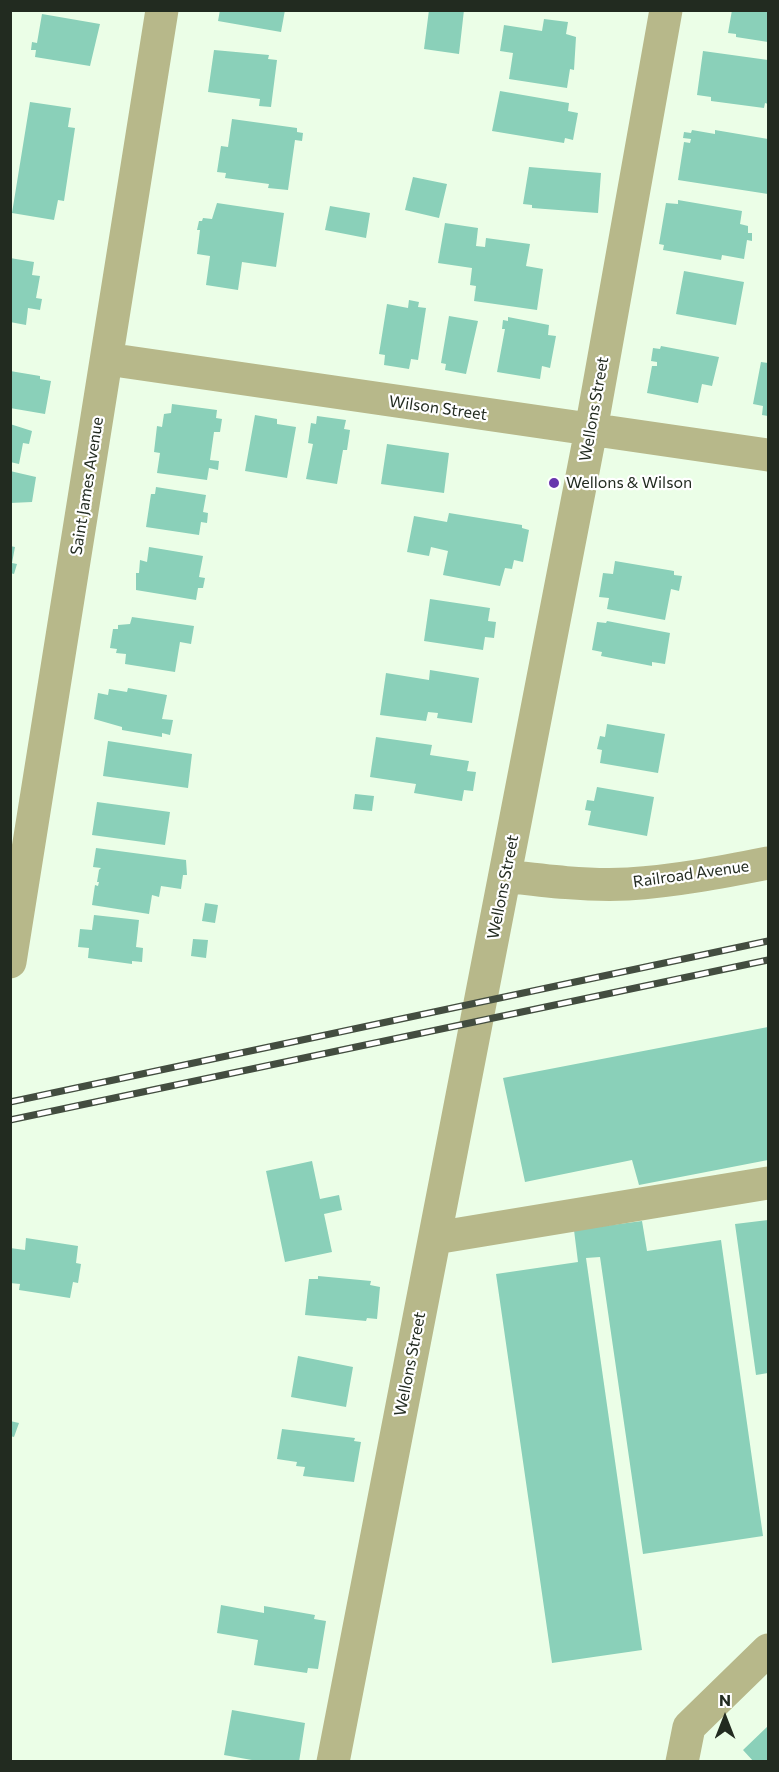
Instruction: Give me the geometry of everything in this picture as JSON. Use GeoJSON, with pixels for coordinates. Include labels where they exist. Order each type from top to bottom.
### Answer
{"type":"FeatureCollection","features":[{"type":"Feature","properties":{"kind":"street","name":"Saint James Avenue"},"geometry":{"type":"LineString","coordinates":[[10,962],[162,10]]}},
{"type":"Feature","properties":{"kind":"street","name":"Wellons Street"},"geometry":{"type":"LineString","coordinates":[[333,1761],[591,430],[666,10]]}},
{"type":"Feature","properties":{"kind":"street","name":"Wilson Street"},"geometry":{"type":"LineString","coordinates":[[107,358],[768,455]]}},
{"type":"Feature","properties":{"kind":"street","name":"Railroad Avenue"},"geometry":{"type":"LineString","coordinates":[[505,876],[559,883],[626,884],[694,877],[768,863]]}},
{"type":"Feature","properties":{"kind":"street"},"geometry":{"type":"LineString","coordinates":[[435,1238],[768,1183]]}},
{"type":"Feature","properties":{"kind":"street"},"geometry":{"type":"LineString","coordinates":[[682,1761],[689,1727],[768,1650]]}},
{"type":"Feature","properties":{"kind":"building"},"geometry":{"type":"Polygon","coordinates":[[[220,10],[285,10],[281,32],[218,21],[220,10]]]}},
{"type":"Feature","properties":{"kind":"building"},"geometry":{"type":"Polygon","coordinates":[[[429,10],[464,10],[459,54],[424,49],[429,10]]]}},
{"type":"Feature","properties":{"kind":"building"},"geometry":{"type":"Polygon","coordinates":[[[732,10],[768,10],[768,42],[736,37],[736,34],[728,33],[732,10]]]}},
{"type":"Feature","properties":{"kind":"building"},"geometry":{"type":"Polygon","coordinates":[[[42,14],[100,24],[90,66],[35,57],[36,50],[31,50],[32,42],[37,43],[42,14]]]}},
{"type":"Feature","properties":{"kind":"building"},"geometry":{"type":"Polygon","coordinates":[[[544,19],[568,22],[566,34],[576,37],[574,70],[570,69],[567,88],[509,79],[513,53],[500,51],[504,25],[542,31],[544,19]]]}},
{"type":"Feature","properties":{"kind":"building"},"geometry":{"type":"Polygon","coordinates":[[[214,50],[269,55],[268,59],[277,60],[271,107],[259,106],[260,99],[208,92],[214,50]]]}},
{"type":"Feature","properties":{"kind":"building"},"geometry":{"type":"Polygon","coordinates":[[[703,51],[768,60],[768,104],[765,103],[764,108],[711,101],[711,97],[697,95],[703,51]]]}},
{"type":"Feature","properties":{"kind":"building"},"geometry":{"type":"Polygon","coordinates":[[[500,91],[569,103],[568,111],[578,113],[573,140],[565,138],[564,143],[492,131],[500,91]]]}},
{"type":"Feature","properties":{"kind":"building"},"geometry":{"type":"Polygon","coordinates":[[[30,102],[71,108],[68,127],[75,128],[64,201],[58,200],[54,220],[12,213],[30,102]]]}},
{"type":"Feature","properties":{"kind":"building"},"geometry":{"type":"Polygon","coordinates":[[[232,119],[297,128],[297,132],[303,133],[302,141],[295,140],[288,190],[268,188],[269,184],[225,178],[226,173],[217,172],[221,146],[228,147],[232,119]]]}},
{"type":"Feature","properties":{"kind":"building"},"geometry":{"type":"Polygon","coordinates":[[[692,130],[715,134],[715,130],[768,139],[768,194],[678,180],[684,142],[690,143],[691,139],[683,138],[684,132],[691,133],[692,130]]]}},
{"type":"Feature","properties":{"kind":"building"},"geometry":{"type":"Polygon","coordinates":[[[529,167],[601,173],[598,213],[532,208],[532,205],[523,204],[529,167]]]}},
{"type":"Feature","properties":{"kind":"building"},"geometry":{"type":"Polygon","coordinates":[[[413,177],[447,184],[439,218],[405,210],[413,177]]]}},
{"type":"Feature","properties":{"kind":"building"},"geometry":{"type":"Polygon","coordinates":[[[678,200],[742,211],[740,224],[748,226],[748,233],[752,233],[752,241],[747,240],[744,259],[722,255],[721,260],[663,250],[664,245],[659,244],[666,203],[678,204],[678,200]]]}},
{"type":"Feature","properties":{"kind":"building"},"geometry":{"type":"Polygon","coordinates":[[[217,203],[284,213],[276,267],[242,262],[238,290],[206,285],[210,256],[197,254],[199,221],[203,218],[212,219],[217,203]]]}},
{"type":"Feature","properties":{"kind":"building"},"geometry":{"type":"Polygon","coordinates":[[[330,206],[370,213],[366,238],[325,230],[330,206]]]}},
{"type":"Feature","properties":{"kind":"building"},"geometry":{"type":"Polygon","coordinates":[[[445,223],[478,228],[476,246],[485,247],[486,238],[530,244],[526,266],[543,269],[537,310],[474,301],[476,286],[470,285],[472,268],[438,263],[445,223]]]}},
{"type":"Feature","properties":{"kind":"building"},"geometry":{"type":"Polygon","coordinates":[[[10,258],[34,262],[32,275],[40,276],[36,298],[42,299],[40,310],[28,308],[26,325],[10,322],[10,258]]]}},
{"type":"Feature","properties":{"kind":"building"},"geometry":{"type":"Polygon","coordinates":[[[684,271],[744,282],[736,325],[676,314],[684,271]]]}},
{"type":"Feature","properties":{"kind":"building"},"geometry":{"type":"Polygon","coordinates":[[[409,300],[419,302],[418,307],[426,308],[418,360],[411,359],[409,369],[384,365],[385,355],[379,354],[387,304],[408,308],[409,300]]]}},
{"type":"Feature","properties":{"kind":"building"},"geometry":{"type":"Polygon","coordinates":[[[449,316],[478,321],[466,374],[445,370],[446,364],[441,363],[449,316]]]}},
{"type":"Feature","properties":{"kind":"building"},"geometry":{"type":"Polygon","coordinates":[[[508,317],[549,325],[548,335],[556,336],[550,368],[542,366],[540,379],[497,372],[505,329],[502,329],[503,320],[508,321],[508,317]]]}},
{"type":"Feature","properties":{"kind":"building"},"geometry":{"type":"Polygon","coordinates":[[[661,346],[719,357],[712,386],[702,384],[698,403],[647,393],[652,366],[657,366],[657,362],[651,361],[653,348],[660,349],[661,346]]]}},
{"type":"Feature","properties":{"kind":"building"},"geometry":{"type":"Polygon","coordinates":[[[761,362],[768,363],[768,416],[762,415],[763,406],[753,404],[761,362]]]}},
{"type":"Feature","properties":{"kind":"building"},"geometry":{"type":"Polygon","coordinates":[[[10,371],[40,376],[40,379],[51,381],[45,414],[10,408],[10,371]]]}},
{"type":"Feature","properties":{"kind":"building"},"geometry":{"type":"Polygon","coordinates":[[[172,404],[217,410],[216,418],[222,419],[220,432],[214,432],[210,460],[219,461],[218,470],[209,468],[207,480],[157,473],[160,453],[154,452],[157,426],[162,427],[164,414],[171,413],[172,404]]]}},
{"type":"Feature","properties":{"kind":"building"},"geometry":{"type":"Polygon","coordinates":[[[255,415],[277,419],[277,424],[296,427],[287,478],[245,471],[255,415]]]}},
{"type":"Feature","properties":{"kind":"building"},"geometry":{"type":"Polygon","coordinates":[[[317,416],[346,420],[344,429],[350,430],[347,450],[343,450],[337,484],[306,479],[313,444],[308,443],[311,423],[316,424],[317,416]]]}},
{"type":"Feature","properties":{"kind":"building"},"geometry":{"type":"Polygon","coordinates":[[[10,424],[32,431],[29,444],[23,443],[19,464],[10,462],[10,424]]]}},
{"type":"Feature","properties":{"kind":"building"},"geometry":{"type":"Polygon","coordinates":[[[387,444],[449,453],[444,493],[381,484],[387,444]]]}},
{"type":"Feature","properties":{"kind":"building"},"geometry":{"type":"Polygon","coordinates":[[[10,471],[36,477],[32,502],[10,503],[10,471]]]}},
{"type":"Feature","properties":{"kind":"building"},"geometry":{"type":"Polygon","coordinates":[[[156,487],[206,495],[203,512],[208,513],[207,523],[201,522],[199,535],[146,527],[151,494],[155,494],[156,487]]]}},
{"type":"Feature","properties":{"kind":"building"},"geometry":{"type":"Polygon","coordinates":[[[449,513],[522,525],[522,528],[529,530],[523,562],[514,560],[512,569],[505,568],[500,586],[443,575],[448,551],[431,547],[429,556],[407,552],[414,516],[447,522],[449,513]]]}},
{"type":"Feature","properties":{"kind":"building"},"geometry":{"type":"Polygon","coordinates":[[[10,546],[15,547],[12,563],[17,564],[14,574],[10,573],[10,546]]]}},
{"type":"Feature","properties":{"kind":"building"},"geometry":{"type":"Polygon","coordinates":[[[149,547],[203,556],[199,577],[205,578],[203,588],[198,588],[196,600],[136,590],[136,573],[139,573],[140,560],[147,562],[149,547]]]}},
{"type":"Feature","properties":{"kind":"building"},"geometry":{"type":"Polygon","coordinates":[[[615,561],[674,571],[674,575],[682,576],[679,591],[671,589],[665,620],[607,609],[609,598],[599,597],[603,573],[613,574],[615,561]]]}},
{"type":"Feature","properties":{"kind":"building"},"geometry":{"type":"Polygon","coordinates":[[[430,599],[490,608],[488,621],[496,622],[494,638],[485,637],[483,650],[424,641],[430,599]]]}},
{"type":"Feature","properties":{"kind":"building"},"geometry":{"type":"Polygon","coordinates":[[[132,617],[194,626],[191,644],[180,642],[175,672],[125,664],[126,654],[116,653],[117,649],[110,648],[113,629],[118,629],[118,625],[130,624],[132,617]]]}},
{"type":"Feature","properties":{"kind":"building"},"geometry":{"type":"Polygon","coordinates":[[[607,621],[670,633],[665,664],[652,662],[652,666],[601,656],[602,652],[592,650],[597,622],[606,623],[607,621]]]}},
{"type":"Feature","properties":{"kind":"building"},"geometry":{"type":"Polygon","coordinates":[[[430,670],[479,678],[472,723],[437,718],[438,713],[428,712],[426,721],[380,715],[386,673],[429,680],[430,670]]]}},
{"type":"Feature","properties":{"kind":"building"},"geometry":{"type":"Polygon","coordinates":[[[128,688],[167,695],[162,719],[173,720],[170,735],[162,733],[162,737],[122,730],[122,727],[94,719],[98,693],[108,695],[109,689],[127,692],[128,688]]]}},
{"type":"Feature","properties":{"kind":"building"},"geometry":{"type":"Polygon","coordinates":[[[607,724],[665,734],[658,773],[600,763],[602,750],[597,749],[600,736],[605,737],[607,724]]]}},
{"type":"Feature","properties":{"kind":"building"},"geometry":{"type":"Polygon","coordinates":[[[376,737],[432,745],[430,755],[469,761],[467,771],[476,772],[473,791],[464,790],[462,801],[414,793],[416,784],[370,777],[376,737]]]}},
{"type":"Feature","properties":{"kind":"building"},"geometry":{"type":"Polygon","coordinates":[[[108,741],[192,754],[188,788],[103,776],[108,741]]]}},
{"type":"Feature","properties":{"kind":"building"},"geometry":{"type":"Polygon","coordinates":[[[597,787],[654,797],[647,836],[588,825],[591,811],[585,810],[587,800],[594,801],[597,787]]]}},
{"type":"Feature","properties":{"kind":"building"},"geometry":{"type":"Polygon","coordinates":[[[355,794],[374,796],[372,811],[353,809],[355,794]]]}},
{"type":"Feature","properties":{"kind":"building"},"geometry":{"type":"Polygon","coordinates":[[[97,802],[170,812],[165,845],[92,835],[97,802]]]}},
{"type":"Feature","properties":{"kind":"building"},"geometry":{"type":"Polygon","coordinates":[[[96,848],[186,860],[187,875],[183,875],[181,889],[161,886],[159,897],[152,895],[149,914],[92,905],[95,885],[98,886],[101,868],[93,867],[96,848]]]}},
{"type":"Feature","properties":{"kind":"building"},"geometry":{"type":"Polygon","coordinates":[[[205,903],[218,905],[215,923],[202,921],[205,903]]]}},
{"type":"Feature","properties":{"kind":"building"},"geometry":{"type":"Polygon","coordinates":[[[94,915],[139,920],[136,947],[143,948],[142,962],[132,961],[132,964],[88,958],[89,948],[78,947],[80,929],[92,930],[94,915]]]}},
{"type":"Feature","properties":{"kind":"building"},"geometry":{"type":"Polygon","coordinates":[[[193,939],[208,940],[206,958],[191,956],[193,939]]]}},
{"type":"Feature","properties":{"kind":"building"},"geometry":{"type":"Polygon","coordinates":[[[768,1027],[768,1160],[639,1185],[632,1160],[525,1182],[503,1078],[768,1027]]]}},
{"type":"Feature","properties":{"kind":"building"},"geometry":{"type":"Polygon","coordinates":[[[312,1161],[320,1199],[339,1195],[342,1210],[324,1214],[332,1252],[285,1262],[266,1171],[312,1161]]]}},
{"type":"Feature","properties":{"kind":"building"},"geometry":{"type":"Polygon","coordinates":[[[768,1220],[768,1373],[756,1375],[735,1224],[768,1220]]]}},
{"type":"Feature","properties":{"kind":"building"},"geometry":{"type":"Polygon","coordinates":[[[642,1221],[647,1251],[721,1240],[763,1536],[643,1554],[600,1257],[586,1258],[642,1650],[552,1663],[496,1274],[578,1262],[574,1230],[642,1221]]]}},
{"type":"Feature","properties":{"kind":"building"},"geometry":{"type":"Polygon","coordinates":[[[26,1238],[78,1246],[76,1263],[81,1264],[78,1283],[73,1282],[70,1298],[19,1290],[20,1284],[10,1283],[10,1248],[25,1250],[26,1238]]]}},
{"type":"Feature","properties":{"kind":"building"},"geometry":{"type":"Polygon","coordinates":[[[318,1276],[371,1281],[370,1285],[380,1287],[377,1319],[367,1318],[366,1321],[305,1315],[309,1279],[318,1279],[318,1276]]]}},
{"type":"Feature","properties":{"kind":"building"},"geometry":{"type":"Polygon","coordinates":[[[298,1356],[353,1367],[346,1407],[291,1397],[298,1356]]]}},
{"type":"Feature","properties":{"kind":"building"},"geometry":{"type":"Polygon","coordinates":[[[10,1421],[19,1423],[14,1437],[10,1436],[10,1421]]]}},
{"type":"Feature","properties":{"kind":"building"},"geometry":{"type":"Polygon","coordinates":[[[282,1429],[355,1438],[354,1441],[361,1442],[354,1482],[303,1476],[305,1467],[296,1466],[297,1462],[277,1459],[282,1429]]]}},
{"type":"Feature","properties":{"kind":"building"},"geometry":{"type":"Polygon","coordinates":[[[221,1605],[264,1613],[264,1606],[315,1615],[314,1619],[326,1621],[318,1669],[308,1668],[307,1673],[254,1665],[258,1640],[217,1633],[221,1605]]]}},
{"type":"Feature","properties":{"kind":"building"},"geometry":{"type":"Polygon","coordinates":[[[232,1710],[305,1723],[299,1762],[263,1762],[224,1755],[232,1710]]]}},
{"type":"Feature","properties":{"kind":"building"},"geometry":{"type":"Polygon","coordinates":[[[768,1726],[768,1762],[754,1762],[743,1750],[768,1726]]]}},
{"type":"Feature","properties":{"kind":"railway"},"geometry":{"type":"LineString","coordinates":[[10,1102],[768,941]]}},
{"type":"Feature","properties":{"kind":"railway"},"geometry":{"type":"LineString","coordinates":[[10,1120],[768,960]]}},
{"type":"Feature","properties":{"kind":"place","name":"Wellons & Wilson"},"geometry":{"type":"Point","coordinates":[554,483]}}]}
